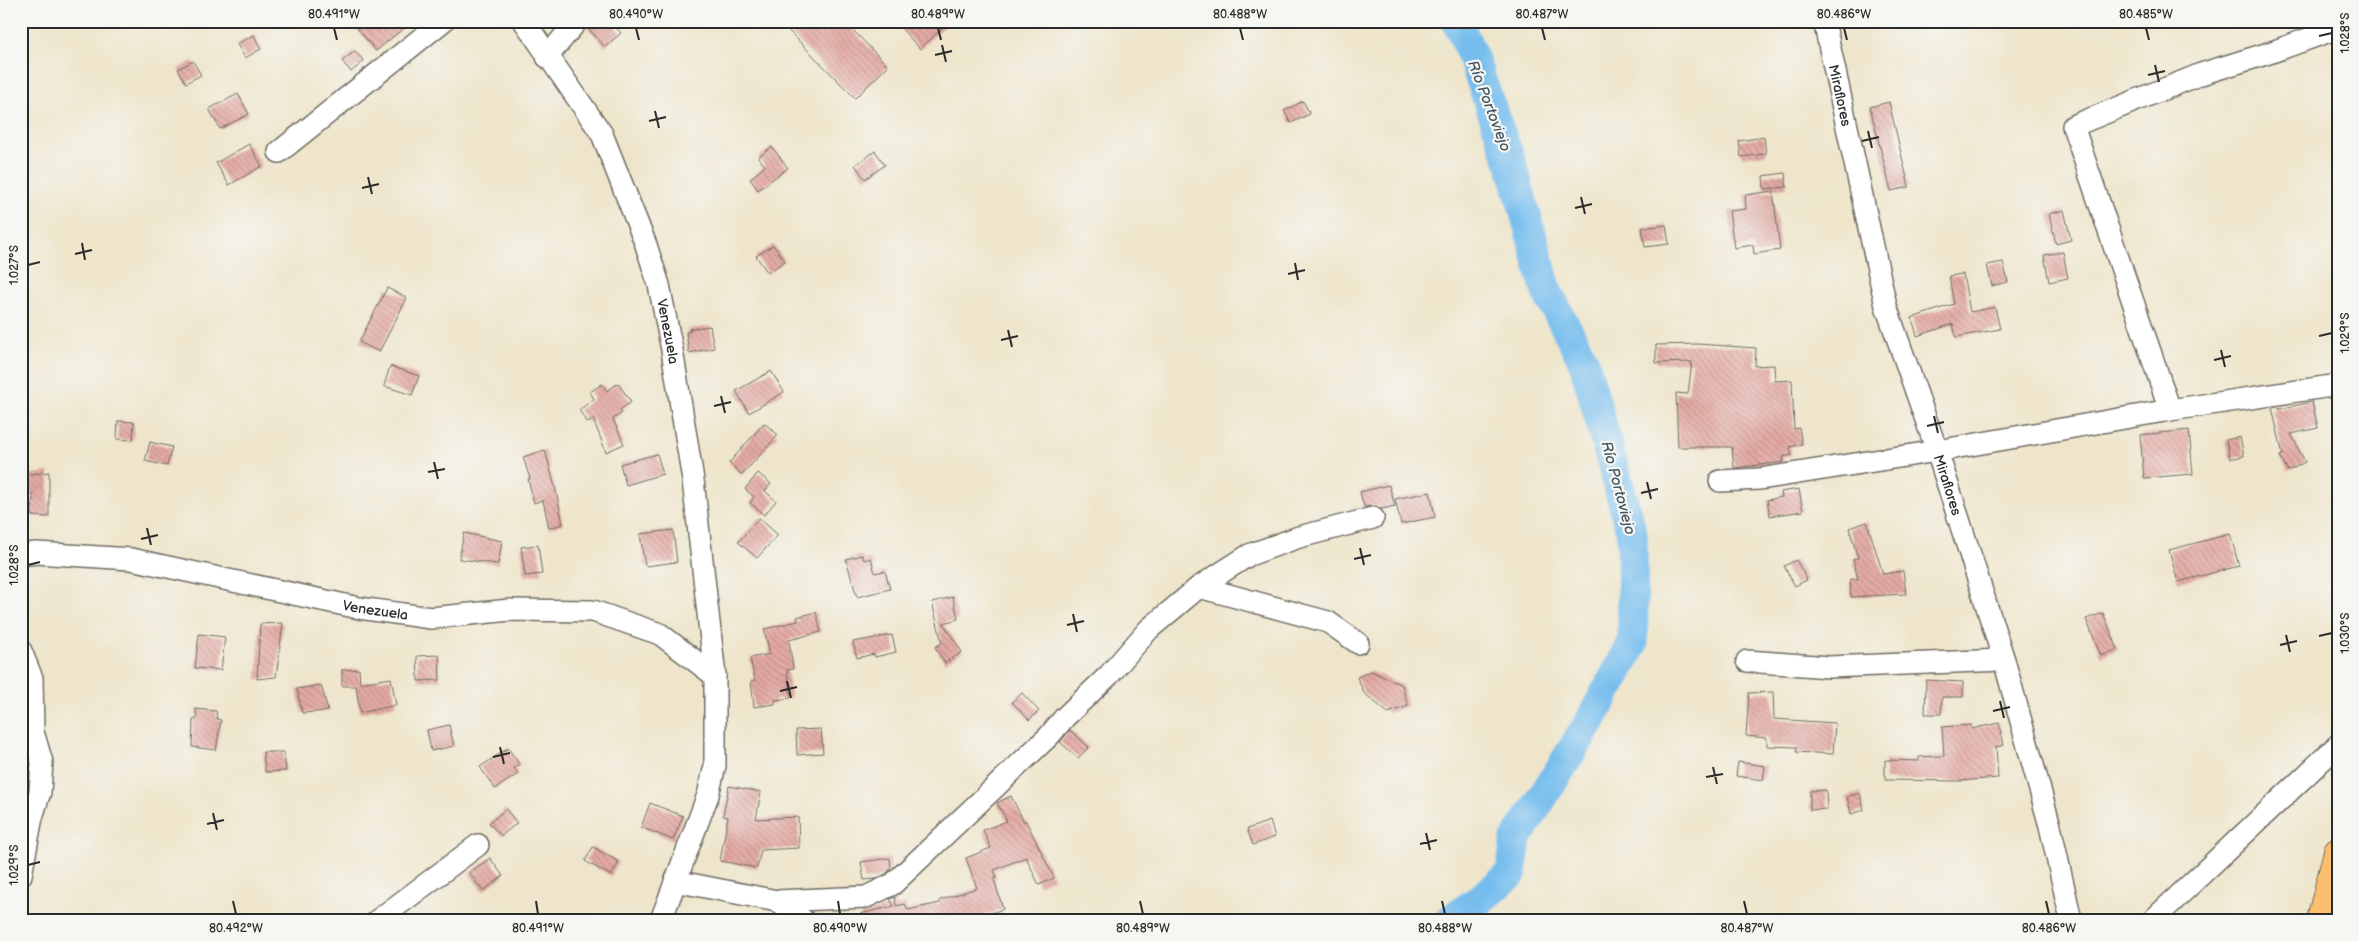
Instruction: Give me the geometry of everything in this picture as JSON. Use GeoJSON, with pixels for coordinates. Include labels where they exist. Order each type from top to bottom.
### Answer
{"type":"FeatureCollection","features":[{"type":"Feature","properties":{"kind":"main road"},"geometry":{"type":"LineString","coordinates":[[2321,920],[2338,852]]}},
{"type":"Feature","properties":{"kind":"street"},"geometry":{"type":"LineString","coordinates":[[279,152],[444,21]]}},
{"type":"Feature","properties":{"kind":"street","name":"Venezuela"},"geometry":{"type":"LineString","coordinates":[[524,21],[547,57],[602,134],[646,245],[659,285],[672,350],[693,480],[715,676],[715,766],[708,795],[661,920]]}},
{"type":"Feature","properties":{"kind":"street"},"geometry":{"type":"LineString","coordinates":[[547,57],[577,21]]}},
{"type":"Feature","properties":{"kind":"street","name":"Miraflores"},"geometry":{"type":"LineString","coordinates":[[1824,21],[1886,306],[1938,451],[2004,660],[2050,826],[2072,920]]}},
{"type":"Feature","properties":{"kind":"street"},"geometry":{"type":"LineString","coordinates":[[2170,410],[2073,126],[2201,74],[2269,53],[2338,28]]}},
{"type":"Feature","properties":{"kind":"street"},"geometry":{"type":"LineString","coordinates":[[1720,481],[1760,479],[1938,451],[2170,410],[2338,385]]}},
{"type":"Feature","properties":{"kind":"street"},"geometry":{"type":"LineString","coordinates":[[675,881],[777,902],[866,897],[893,884],[1049,736],[1065,717],[1109,675],[1149,629],[1199,587],[1249,555],[1298,537],[1373,518]]}},
{"type":"Feature","properties":{"kind":"street","name":"Venezuela"},"geometry":{"type":"LineString","coordinates":[[21,555],[36,553],[131,558],[359,608],[431,618],[510,610],[593,611],[660,634],[715,676]]}},
{"type":"Feature","properties":{"kind":"street"},"geometry":{"type":"LineString","coordinates":[[1199,587],[1328,622],[1358,643]]}},
{"type":"Feature","properties":{"kind":"street"},"geometry":{"type":"LineString","coordinates":[[21,651],[32,678],[32,732],[42,762],[40,792],[32,817],[21,875]]}},
{"type":"Feature","properties":{"kind":"street"},"geometry":{"type":"LineString","coordinates":[[1747,661],[1829,668],[2004,660]]}},
{"type":"Feature","properties":{"kind":"street"},"geometry":{"type":"LineString","coordinates":[[2153,920],[2338,745]]}},
{"type":"Feature","properties":{"kind":"street"},"geometry":{"type":"LineString","coordinates":[[378,920],[478,845]]}},
{"type":"Feature","properties":{"kind":"street"},"geometry":{"type":"LineString","coordinates":[[777,902],[803,920]]}},
{"type":"Feature","properties":{"kind":"building"},"geometry":{"type":"Polygon","coordinates":[[[351,21],[412,21],[376,51],[351,21]]]}},
{"type":"Feature","properties":{"kind":"building"},"geometry":{"type":"Polygon","coordinates":[[[596,21],[610,21],[621,33],[605,47],[588,28],[596,21]]]}},
{"type":"Feature","properties":{"kind":"building"},"geometry":{"type":"Polygon","coordinates":[[[779,21],[844,21],[888,66],[855,98],[779,21]]]}},
{"type":"Feature","properties":{"kind":"building"},"geometry":{"type":"Polygon","coordinates":[[[895,21],[950,21],[920,49],[895,21]]]}},
{"type":"Feature","properties":{"kind":"building"},"geometry":{"type":"Polygon","coordinates":[[[254,35],[261,49],[245,58],[237,44],[254,35]]]}},
{"type":"Feature","properties":{"kind":"building"},"geometry":{"type":"Polygon","coordinates":[[[355,51],[364,61],[351,72],[342,61],[355,51]]]}},
{"type":"Feature","properties":{"kind":"building"},"geometry":{"type":"Polygon","coordinates":[[[193,61],[201,75],[186,83],[178,69],[193,61]]]}},
{"type":"Feature","properties":{"kind":"building"},"geometry":{"type":"Polygon","coordinates":[[[238,94],[249,114],[220,129],[209,109],[238,94]]]}},
{"type":"Feature","properties":{"kind":"building"},"geometry":{"type":"Polygon","coordinates":[[[1303,101],[1310,114],[1291,123],[1284,111],[1303,101]]]}},
{"type":"Feature","properties":{"kind":"building"},"geometry":{"type":"Polygon","coordinates":[[[1889,102],[1909,187],[1891,191],[1870,107],[1889,102]]]}},
{"type":"Feature","properties":{"kind":"building"},"geometry":{"type":"Polygon","coordinates":[[[1764,137],[1766,154],[1741,157],[1739,141],[1764,137]]]}},
{"type":"Feature","properties":{"kind":"building"},"geometry":{"type":"Polygon","coordinates":[[[249,144],[262,166],[229,185],[216,163],[249,144]]]}},
{"type":"Feature","properties":{"kind":"building"},"geometry":{"type":"Polygon","coordinates":[[[772,147],[788,168],[758,190],[750,179],[765,166],[758,157],[772,147]]]}},
{"type":"Feature","properties":{"kind":"building"},"geometry":{"type":"Polygon","coordinates":[[[875,151],[885,165],[865,179],[855,165],[875,151]]]}},
{"type":"Feature","properties":{"kind":"building"},"geometry":{"type":"Polygon","coordinates":[[[1785,173],[1787,187],[1764,189],[1763,176],[1785,173]]]}},
{"type":"Feature","properties":{"kind":"building"},"geometry":{"type":"Polygon","coordinates":[[[1773,191],[1780,250],[1754,254],[1753,245],[1734,248],[1729,211],[1746,209],[1745,195],[1773,191]]]}},
{"type":"Feature","properties":{"kind":"building"},"geometry":{"type":"Polygon","coordinates":[[[2064,210],[2071,240],[2056,244],[2049,214],[2064,210]]]}},
{"type":"Feature","properties":{"kind":"building"},"geometry":{"type":"Polygon","coordinates":[[[1666,225],[1669,244],[1645,247],[1642,228],[1666,225]]]}},
{"type":"Feature","properties":{"kind":"building"},"geometry":{"type":"Polygon","coordinates":[[[773,245],[785,261],[768,273],[756,256],[773,245]]]}},
{"type":"Feature","properties":{"kind":"building"},"geometry":{"type":"Polygon","coordinates":[[[2063,252],[2068,278],[2049,282],[2044,255],[2063,252]]]}},
{"type":"Feature","properties":{"kind":"building"},"geometry":{"type":"Polygon","coordinates":[[[2003,262],[2008,282],[1992,286],[1987,265],[2003,262]]]}},
{"type":"Feature","properties":{"kind":"building"},"geometry":{"type":"Polygon","coordinates":[[[1963,274],[1970,312],[1995,307],[2000,329],[1956,337],[1953,324],[1917,336],[1912,318],[1954,304],[1949,276],[1963,274]]]}},
{"type":"Feature","properties":{"kind":"building"},"geometry":{"type":"Polygon","coordinates":[[[387,288],[407,298],[379,352],[359,342],[387,288]]]}},
{"type":"Feature","properties":{"kind":"building"},"geometry":{"type":"Polygon","coordinates":[[[710,326],[714,348],[689,353],[686,332],[690,332],[689,329],[710,326]]]}},
{"type":"Feature","properties":{"kind":"building"},"geometry":{"type":"Polygon","coordinates":[[[1698,344],[1756,348],[1755,366],[1774,365],[1775,381],[1792,380],[1794,429],[1799,428],[1802,444],[1790,447],[1792,455],[1783,457],[1784,462],[1734,468],[1732,447],[1678,447],[1676,393],[1688,394],[1692,362],[1656,363],[1656,345],[1698,344]]]}},
{"type":"Feature","properties":{"kind":"building"},"geometry":{"type":"Polygon","coordinates":[[[390,366],[419,376],[412,395],[384,386],[390,366]]]}},
{"type":"Feature","properties":{"kind":"building"},"geometry":{"type":"Polygon","coordinates":[[[771,371],[784,392],[749,413],[736,391],[771,371]]]}},
{"type":"Feature","properties":{"kind":"building"},"geometry":{"type":"Polygon","coordinates":[[[618,383],[631,402],[620,410],[622,413],[613,419],[624,444],[606,452],[593,419],[588,423],[579,410],[594,399],[590,392],[602,384],[607,391],[618,383]]]}},
{"type":"Feature","properties":{"kind":"building"},"geometry":{"type":"Polygon","coordinates":[[[2312,402],[2318,428],[2291,434],[2305,462],[2288,471],[2280,456],[2283,455],[2272,408],[2278,407],[2279,409],[2312,402]]]}},
{"type":"Feature","properties":{"kind":"building"},"geometry":{"type":"Polygon","coordinates":[[[118,421],[134,422],[133,440],[117,439],[118,421]]]}},
{"type":"Feature","properties":{"kind":"building"},"geometry":{"type":"Polygon","coordinates":[[[764,423],[778,435],[742,475],[729,463],[764,423]]]}},
{"type":"Feature","properties":{"kind":"building"},"geometry":{"type":"Polygon","coordinates":[[[2189,430],[2193,474],[2144,478],[2140,435],[2189,430]]]}},
{"type":"Feature","properties":{"kind":"building"},"geometry":{"type":"Polygon","coordinates":[[[2240,437],[2244,456],[2230,459],[2226,440],[2240,437]]]}},
{"type":"Feature","properties":{"kind":"building"},"geometry":{"type":"Polygon","coordinates":[[[150,442],[172,447],[167,466],[145,461],[150,442]]]}},
{"type":"Feature","properties":{"kind":"building"},"geometry":{"type":"Polygon","coordinates":[[[545,450],[563,524],[549,528],[543,500],[534,503],[528,479],[530,479],[523,457],[545,450]]]}},
{"type":"Feature","properties":{"kind":"building"},"geometry":{"type":"Polygon","coordinates":[[[657,454],[663,474],[626,485],[620,464],[657,454]]]}},
{"type":"Feature","properties":{"kind":"building"},"geometry":{"type":"Polygon","coordinates":[[[49,472],[49,517],[32,516],[33,494],[25,495],[23,475],[49,472]]]}},
{"type":"Feature","properties":{"kind":"building"},"geometry":{"type":"Polygon","coordinates":[[[758,473],[771,484],[765,491],[776,501],[764,515],[750,503],[754,497],[745,489],[758,473]]]}},
{"type":"Feature","properties":{"kind":"building"},"geometry":{"type":"Polygon","coordinates":[[[1389,485],[1395,506],[1382,509],[1376,506],[1364,507],[1360,492],[1389,485]]]}},
{"type":"Feature","properties":{"kind":"building"},"geometry":{"type":"Polygon","coordinates":[[[1799,489],[1803,511],[1770,516],[1767,500],[1782,497],[1781,492],[1799,489]]]}},
{"type":"Feature","properties":{"kind":"building"},"geometry":{"type":"Polygon","coordinates":[[[1430,492],[1435,517],[1401,524],[1395,499],[1430,492]]]}},
{"type":"Feature","properties":{"kind":"building"},"geometry":{"type":"Polygon","coordinates":[[[759,518],[778,535],[757,558],[738,542],[759,518]]]}},
{"type":"Feature","properties":{"kind":"building"},"geometry":{"type":"Polygon","coordinates":[[[1867,522],[1883,574],[1903,571],[1906,594],[1851,597],[1850,579],[1858,579],[1853,559],[1858,558],[1849,528],[1867,522]]]}},
{"type":"Feature","properties":{"kind":"building"},"geometry":{"type":"Polygon","coordinates":[[[673,530],[677,562],[645,566],[640,534],[673,530]]]}},
{"type":"Feature","properties":{"kind":"building"},"geometry":{"type":"Polygon","coordinates":[[[464,533],[502,541],[498,564],[459,559],[464,533]]]}},
{"type":"Feature","properties":{"kind":"building"},"geometry":{"type":"Polygon","coordinates":[[[2230,534],[2239,566],[2178,582],[2169,550],[2230,534]]]}},
{"type":"Feature","properties":{"kind":"building"},"geometry":{"type":"Polygon","coordinates":[[[538,545],[542,574],[525,576],[521,547],[538,545]]]}},
{"type":"Feature","properties":{"kind":"building"},"geometry":{"type":"Polygon","coordinates":[[[862,555],[864,560],[871,558],[875,573],[885,571],[890,589],[857,597],[846,559],[862,555]]]}},
{"type":"Feature","properties":{"kind":"building"},"geometry":{"type":"Polygon","coordinates":[[[1796,560],[1807,580],[1795,586],[1784,566],[1796,560]]]}},
{"type":"Feature","properties":{"kind":"building"},"geometry":{"type":"Polygon","coordinates":[[[953,597],[958,619],[943,623],[962,652],[945,663],[935,647],[942,643],[932,602],[953,597]]]}},
{"type":"Feature","properties":{"kind":"building"},"geometry":{"type":"Polygon","coordinates":[[[816,612],[821,632],[789,640],[793,669],[787,670],[791,698],[775,700],[775,704],[754,707],[751,681],[755,681],[750,658],[770,654],[764,629],[798,621],[797,617],[816,612]]]}},
{"type":"Feature","properties":{"kind":"building"},"geometry":{"type":"Polygon","coordinates":[[[2103,613],[2118,649],[2101,656],[2086,619],[2103,613]]]}},
{"type":"Feature","properties":{"kind":"building"},"geometry":{"type":"Polygon","coordinates":[[[283,623],[276,677],[257,679],[260,624],[283,623]]]}},
{"type":"Feature","properties":{"kind":"building"},"geometry":{"type":"Polygon","coordinates":[[[199,634],[225,637],[221,670],[195,668],[199,634]]]}},
{"type":"Feature","properties":{"kind":"building"},"geometry":{"type":"Polygon","coordinates":[[[892,635],[896,652],[875,657],[874,654],[857,658],[853,642],[892,635]]]}},
{"type":"Feature","properties":{"kind":"building"},"geometry":{"type":"Polygon","coordinates":[[[439,655],[440,680],[418,681],[417,656],[439,655]]]}},
{"type":"Feature","properties":{"kind":"building"},"geometry":{"type":"Polygon","coordinates":[[[359,669],[360,683],[391,678],[396,705],[360,713],[356,686],[342,686],[342,670],[359,669]]]}},
{"type":"Feature","properties":{"kind":"building"},"geometry":{"type":"Polygon","coordinates":[[[1371,671],[1402,685],[1408,706],[1388,713],[1364,693],[1357,677],[1371,671]]]}},
{"type":"Feature","properties":{"kind":"building"},"geometry":{"type":"Polygon","coordinates":[[[1926,680],[1963,682],[1963,697],[1942,697],[1941,714],[1925,714],[1926,680]]]}},
{"type":"Feature","properties":{"kind":"building"},"geometry":{"type":"Polygon","coordinates":[[[321,685],[328,711],[302,713],[297,689],[321,685]]]}},
{"type":"Feature","properties":{"kind":"building"},"geometry":{"type":"Polygon","coordinates":[[[1773,692],[1774,719],[1835,723],[1833,754],[1796,752],[1797,747],[1767,746],[1767,738],[1746,736],[1749,693],[1773,692]]]}},
{"type":"Feature","properties":{"kind":"building"},"geometry":{"type":"Polygon","coordinates":[[[1022,693],[1039,711],[1029,720],[1012,702],[1022,693]]]}},
{"type":"Feature","properties":{"kind":"building"},"geometry":{"type":"Polygon","coordinates":[[[196,709],[216,711],[217,719],[221,720],[216,750],[192,747],[193,720],[197,719],[196,709]]]}},
{"type":"Feature","properties":{"kind":"building"},"geometry":{"type":"Polygon","coordinates":[[[1999,723],[2004,745],[1996,747],[1998,778],[1958,781],[1885,780],[1885,760],[1919,761],[1919,757],[1944,756],[1942,727],[1971,725],[1971,729],[1999,723]]]}},
{"type":"Feature","properties":{"kind":"building"},"geometry":{"type":"Polygon","coordinates":[[[449,725],[454,746],[431,751],[427,730],[449,725]]]}},
{"type":"Feature","properties":{"kind":"building"},"geometry":{"type":"Polygon","coordinates":[[[821,729],[823,753],[797,755],[796,730],[821,729]]]}},
{"type":"Feature","properties":{"kind":"building"},"geometry":{"type":"Polygon","coordinates":[[[1070,730],[1089,747],[1078,758],[1060,742],[1070,730]]]}},
{"type":"Feature","properties":{"kind":"building"},"geometry":{"type":"Polygon","coordinates":[[[508,748],[520,765],[514,768],[518,774],[495,789],[480,767],[508,748]]]}},
{"type":"Feature","properties":{"kind":"building"},"geometry":{"type":"Polygon","coordinates":[[[263,752],[284,752],[286,771],[265,772],[263,752]]]}},
{"type":"Feature","properties":{"kind":"building"},"geometry":{"type":"Polygon","coordinates":[[[1738,762],[1765,766],[1763,780],[1736,776],[1738,762]]]}},
{"type":"Feature","properties":{"kind":"building"},"geometry":{"type":"Polygon","coordinates":[[[729,786],[761,792],[756,819],[798,817],[799,848],[761,850],[757,868],[720,861],[728,817],[723,816],[729,786]]]}},
{"type":"Feature","properties":{"kind":"building"},"geometry":{"type":"Polygon","coordinates":[[[1826,790],[1827,809],[1810,810],[1810,791],[1826,790]]]}},
{"type":"Feature","properties":{"kind":"building"},"geometry":{"type":"Polygon","coordinates":[[[1860,793],[1864,810],[1851,814],[1847,797],[1860,793]]]}},
{"type":"Feature","properties":{"kind":"building"},"geometry":{"type":"Polygon","coordinates":[[[1011,796],[1024,822],[1026,821],[1054,878],[1039,885],[1026,857],[994,870],[997,878],[994,879],[1003,909],[972,920],[969,920],[968,916],[957,920],[861,920],[860,914],[894,906],[890,899],[895,897],[896,906],[905,904],[908,910],[940,903],[940,900],[977,888],[966,858],[991,848],[983,830],[1007,821],[997,803],[1011,796]]]}},
{"type":"Feature","properties":{"kind":"building"},"geometry":{"type":"Polygon","coordinates":[[[650,803],[683,816],[673,840],[641,827],[650,803]]]}},
{"type":"Feature","properties":{"kind":"building"},"geometry":{"type":"Polygon","coordinates":[[[506,809],[517,823],[501,836],[489,823],[506,809]]]}},
{"type":"Feature","properties":{"kind":"building"},"geometry":{"type":"Polygon","coordinates":[[[1270,821],[1275,837],[1253,845],[1247,829],[1270,821]]]}},
{"type":"Feature","properties":{"kind":"building"},"geometry":{"type":"Polygon","coordinates":[[[593,847],[619,862],[611,876],[585,861],[593,847]]]}},
{"type":"Feature","properties":{"kind":"building"},"geometry":{"type":"Polygon","coordinates":[[[490,858],[503,876],[483,891],[469,873],[490,858]]]}},
{"type":"Feature","properties":{"kind":"building"},"geometry":{"type":"Polygon","coordinates":[[[890,858],[891,868],[886,874],[875,879],[864,880],[861,862],[890,858]]]}},
{"type":"Feature","properties":{"kind":"waterway","name":"Río Portoviejo"},"geometry":{"type":"LineString","coordinates":[[1450,920],[1482,898],[1511,874],[1516,839],[1588,725],[1633,643],[1632,534],[1584,362],[1547,292],[1513,169],[1472,55],[1457,21]]}}]}
